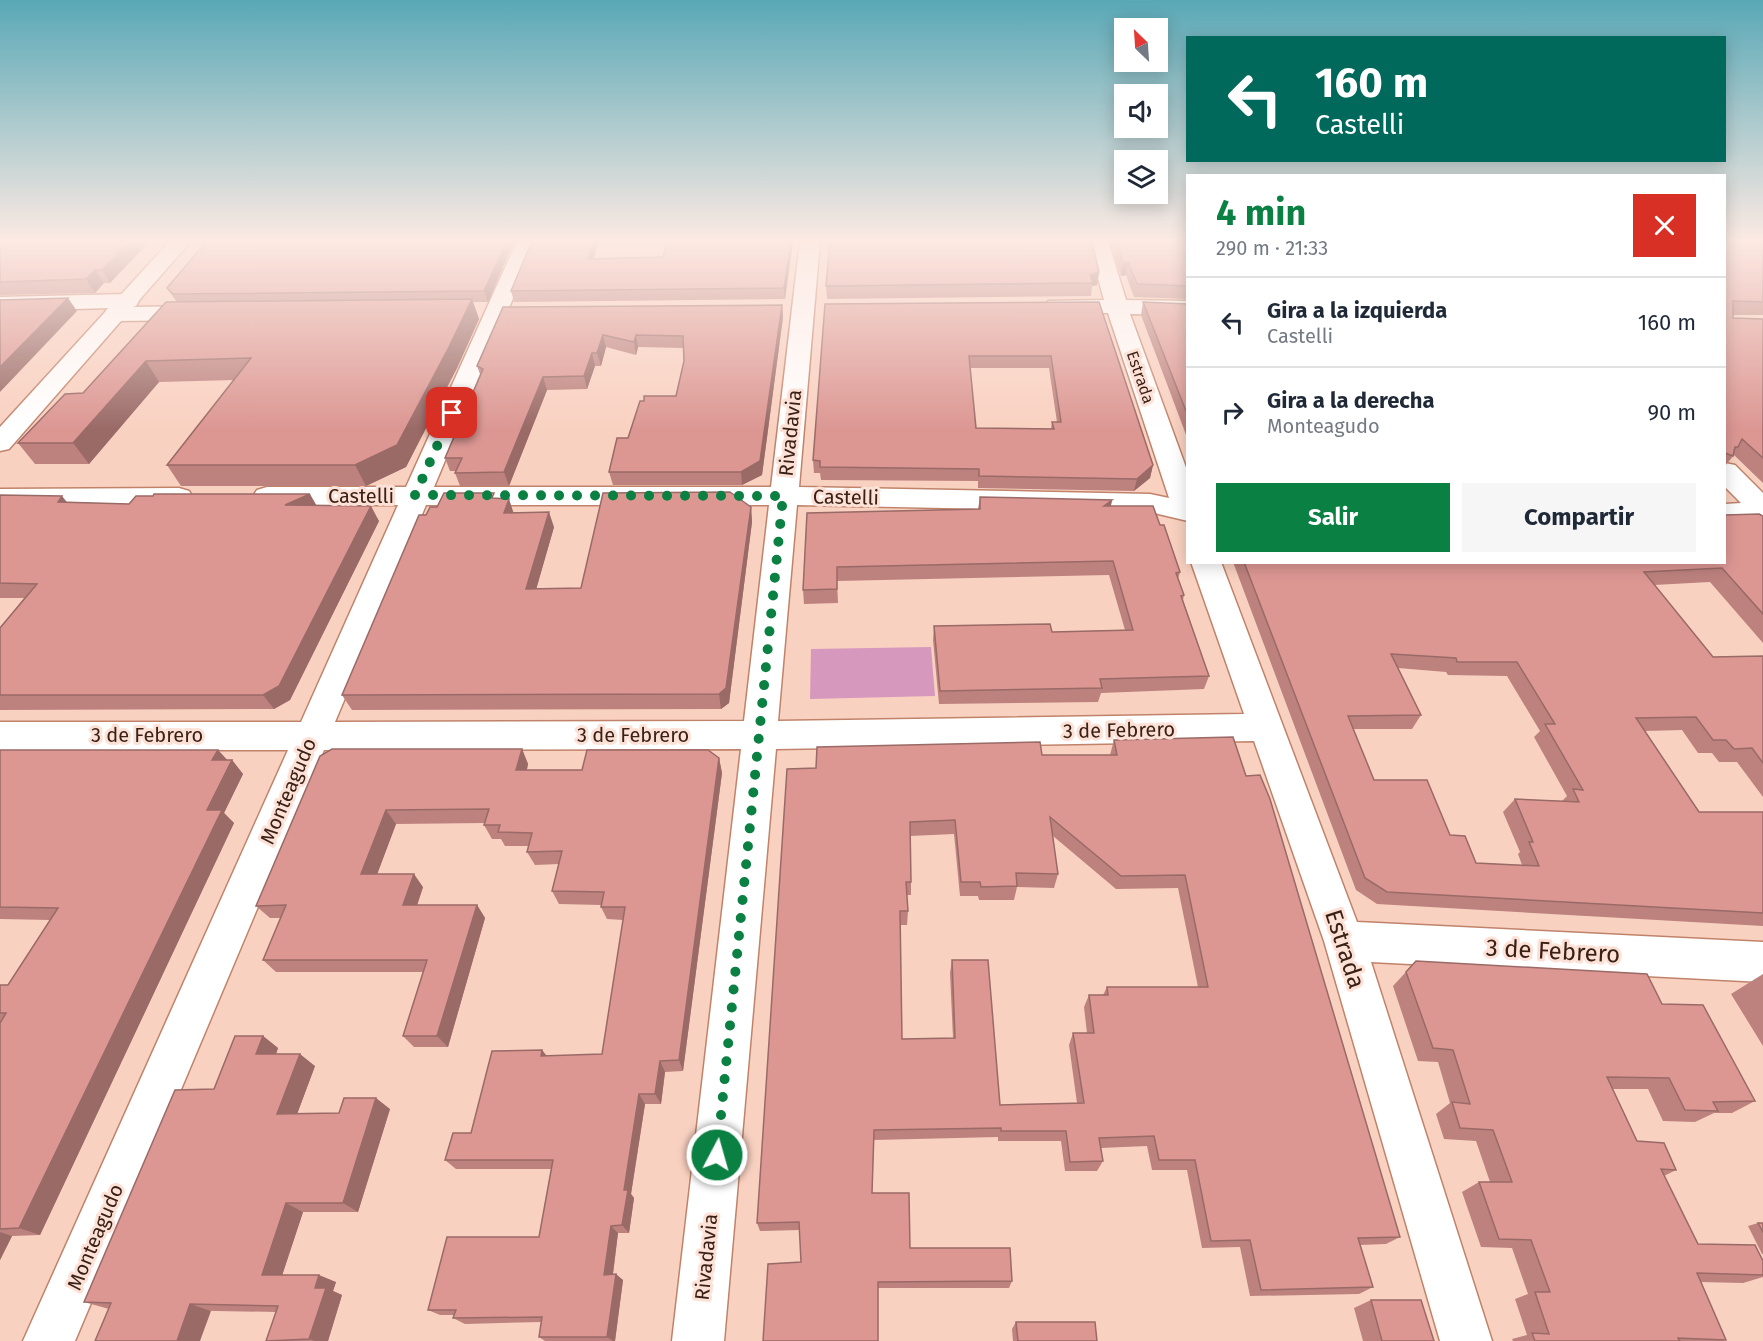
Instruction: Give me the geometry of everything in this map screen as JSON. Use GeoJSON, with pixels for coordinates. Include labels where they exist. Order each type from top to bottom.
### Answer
{"type":"FeatureCollection","features":[{"type":"Feature","properties":{"kind":"street"},"geometry":{"type":"LineString","coordinates":[[0,304],[121,307],[222,313]]}},
{"type":"Feature","properties":{"kind":"street"},"geometry":{"type":"LineString","coordinates":[[0,442],[124,304]]}},
{"type":"Feature","properties":{"kind":"street","name":"Monteagudo"},"geometry":{"type":"LineString","coordinates":[[49,1341],[500,304]]}},
{"type":"Feature","properties":{"kind":"street","name":"Rivadavia"},"geometry":{"type":"LineString","coordinates":[[698,1341],[804,304]]}},
{"type":"Feature","properties":{"kind":"street"},"geometry":{"type":"LineString","coordinates":[[1032,306],[1116,305],[1186,308]]}},
{"type":"Feature","properties":{"kind":"street","name":"Estrada"},"geometry":{"type":"LineString","coordinates":[[1116,305],[1186,506]]}},
{"type":"Feature","properties":{"kind":"street"},"geometry":{"type":"LineString","coordinates":[[1726,472],[1763,511]]}},
{"type":"Feature","properties":{"kind":"street"},"geometry":{"type":"LineString","coordinates":[[0,498],[202,496]]}},
{"type":"Feature","properties":{"kind":"street","name":"Castelli"},"geometry":{"type":"LineString","coordinates":[[237,496],[783,496],[1150,503],[1186,512]]}},
{"type":"Feature","properties":{"kind":"street"},"geometry":{"type":"LineString","coordinates":[[1726,513],[1763,511]]}},
{"type":"Feature","properties":{"kind":"street","name":"Estrada"},"geometry":{"type":"LineString","coordinates":[[1207,564],[1344,941],[1466,1341]]}},
{"type":"Feature","properties":{"kind":"street","name":"3 de Febrero"},"geometry":{"type":"LineString","coordinates":[[0,736],[760,735],[1266,727]]}},
{"type":"Feature","properties":{"kind":"street","name":"3 de Febrero"},"geometry":{"type":"LineString","coordinates":[[1344,941],[1763,962]]}},
{"type":"Feature","properties":{"kind":"shaded area"},"geometry":{"type":"Polygon","coordinates":[[[931,647],[935,696],[810,699],[811,649],[931,647]]]}},
{"type":"Feature","properties":{"kind":"building"},"geometry":{"type":"Polygon","coordinates":[[[0,304],[63,304],[0,367],[0,304]]]}},
{"type":"Feature","properties":{"kind":"building"},"geometry":{"type":"Polygon","coordinates":[[[165,304],[470,304],[397,445],[355,465],[167,465],[251,358],[146,361],[73,443],[18,443],[65,394],[83,393],[165,304]]]}},
{"type":"Feature","properties":{"kind":"building"},"geometry":{"type":"Polygon","coordinates":[[[825,304],[1100,304],[1153,465],[1137,479],[979,476],[979,469],[820,467],[820,461],[813,460],[825,304]],[[969,356],[976,428],[1054,429],[1052,422],[1061,422],[1051,356],[969,356]]]}},
{"type":"Feature","properties":{"kind":"building"},"geometry":{"type":"Polygon","coordinates":[[[1144,304],[1186,304],[1186,411],[1144,304]]]}},
{"type":"Feature","properties":{"kind":"building"},"geometry":{"type":"Polygon","coordinates":[[[1726,304],[1733,304],[1733,318],[1763,319],[1763,458],[1742,439],[1738,447],[1735,447],[1733,456],[1726,453],[1726,304]]]}},
{"type":"Feature","properties":{"kind":"building"},"geometry":{"type":"Polygon","coordinates":[[[782,305],[760,461],[741,472],[609,472],[617,438],[628,438],[640,401],[644,401],[644,396],[676,396],[684,361],[683,336],[636,335],[634,342],[603,335],[597,353],[592,353],[584,376],[543,377],[504,472],[455,473],[462,458],[445,458],[483,369],[477,366],[503,307],[782,305]]]}},
{"type":"Feature","properties":{"kind":"building"},"geometry":{"type":"Polygon","coordinates":[[[730,492],[751,507],[726,688],[719,694],[342,695],[419,515],[426,515],[430,507],[437,507],[444,493],[494,493],[492,498],[509,499],[504,513],[549,512],[526,589],[581,588],[603,493],[730,492]]]}},
{"type":"Feature","properties":{"kind":"building"},"geometry":{"type":"Polygon","coordinates":[[[154,494],[310,494],[285,505],[371,506],[279,686],[263,695],[0,695],[0,628],[37,584],[0,583],[0,495],[62,496],[58,502],[129,504],[136,496],[153,496],[154,494]]]}},
{"type":"Feature","properties":{"kind":"building"},"geometry":{"type":"Polygon","coordinates":[[[980,497],[1112,500],[1104,506],[1153,506],[1160,525],[1164,525],[1180,572],[1176,573],[1184,595],[1181,596],[1209,676],[1100,679],[1102,688],[940,691],[934,626],[1050,624],[1052,632],[1133,630],[1113,561],[837,567],[837,589],[803,590],[807,513],[980,509],[980,497]]]}},
{"type":"Feature","properties":{"kind":"building"},"geometry":{"type":"Polygon","coordinates":[[[1759,514],[1763,516],[1763,614],[1722,568],[1644,572],[1713,657],[1763,656],[1763,763],[1752,748],[1734,749],[1726,740],[1713,740],[1696,717],[1636,718],[1699,812],[1763,812],[1763,913],[1387,892],[1365,878],[1245,564],[1726,564],[1726,515],[1759,514]],[[1391,654],[1421,715],[1348,716],[1374,780],[1427,780],[1450,835],[1465,836],[1476,863],[1539,866],[1529,842],[1533,842],[1515,799],[1579,802],[1573,789],[1583,790],[1545,724],[1555,724],[1517,662],[1457,662],[1456,658],[1391,654]]]}},
{"type":"Feature","properties":{"kind":"building"},"geometry":{"type":"Polygon","coordinates":[[[1233,737],[1246,776],[1260,775],[1270,799],[1400,1237],[1358,1238],[1373,1287],[1261,1290],[1250,1240],[1211,1241],[1195,1160],[1159,1160],[1154,1136],[1099,1138],[1103,1161],[1070,1162],[1066,1131],[1001,1131],[1001,1128],[874,1130],[872,1193],[909,1193],[910,1248],[1010,1248],[1012,1281],[878,1282],[878,1341],[763,1341],[768,1264],[801,1262],[799,1222],[757,1223],[787,769],[816,768],[817,747],[1040,742],[1042,755],[1117,755],[1114,740],[1233,737]],[[1050,817],[1058,874],[1016,873],[1017,886],[981,887],[980,882],[961,882],[955,820],[910,822],[911,882],[906,882],[908,911],[900,911],[902,1039],[955,1038],[952,960],[988,960],[1000,1105],[1084,1103],[1073,1033],[1094,1033],[1089,995],[1108,995],[1107,987],[1208,987],[1185,875],[1121,876],[1050,817]]]}},
{"type":"Feature","properties":{"kind":"building"},"geometry":{"type":"Polygon","coordinates":[[[332,749],[522,749],[516,770],[582,770],[587,750],[708,750],[719,758],[679,1060],[660,1061],[655,1094],[639,1094],[624,1190],[628,1190],[622,1225],[611,1226],[604,1275],[616,1274],[607,1337],[539,1337],[542,1317],[453,1318],[456,1310],[428,1310],[447,1237],[539,1237],[553,1160],[445,1160],[453,1133],[471,1133],[492,1051],[542,1050],[541,1056],[602,1054],[625,907],[601,907],[604,892],[552,891],[562,851],[527,852],[532,833],[498,832],[500,825],[484,825],[489,809],[386,810],[361,874],[414,874],[403,905],[477,905],[437,1036],[403,1036],[427,960],[263,960],[286,905],[256,906],[320,756],[332,749]]]}},
{"type":"Feature","properties":{"kind":"building"},"geometry":{"type":"Polygon","coordinates":[[[0,750],[218,750],[212,760],[232,760],[207,810],[222,810],[19,1228],[0,1229],[0,1023],[6,1013],[0,1013],[0,985],[8,985],[58,908],[0,907],[0,750]]]}},
{"type":"Feature","properties":{"kind":"building"},"geometry":{"type":"Polygon","coordinates":[[[1416,961],[1647,974],[1662,1004],[1703,1005],[1755,1101],[1713,1102],[1718,1111],[1685,1110],[1669,1078],[1607,1077],[1637,1141],[1664,1143],[1676,1170],[1661,1169],[1698,1244],[1755,1245],[1763,1261],[1763,1275],[1697,1273],[1726,1340],[1678,1338],[1680,1341],[1535,1341],[1532,1333],[1549,1334],[1535,1292],[1550,1292],[1531,1240],[1499,1239],[1479,1182],[1512,1182],[1493,1130],[1460,1128],[1452,1102],[1470,1104],[1453,1050],[1433,1048],[1406,972],[1416,961]]]}},
{"type":"Feature","properties":{"kind":"building"},"geometry":{"type":"Polygon","coordinates":[[[235,1036],[263,1036],[256,1054],[300,1054],[277,1114],[339,1113],[344,1098],[376,1098],[343,1203],[286,1203],[262,1275],[319,1275],[315,1288],[326,1288],[309,1339],[266,1341],[278,1306],[190,1304],[177,1341],[95,1341],[111,1303],[84,1302],[175,1090],[214,1089],[235,1036]]]}},
{"type":"Feature","properties":{"kind":"building"},"geometry":{"type":"Polygon","coordinates":[[[1371,1300],[1421,1300],[1434,1341],[1382,1341],[1371,1300]]]}},
{"type":"Feature","properties":{"kind":"building"},"geometry":{"type":"Polygon","coordinates":[[[1016,1322],[1095,1322],[1097,1341],[1018,1341],[1016,1322]]]}},
{"type":"Feature","properties":{"kind":"route"},"geometry":{"type":"LineString","coordinates":[[452,413],[415,495],[783,496],[717,1155]]}}]}
